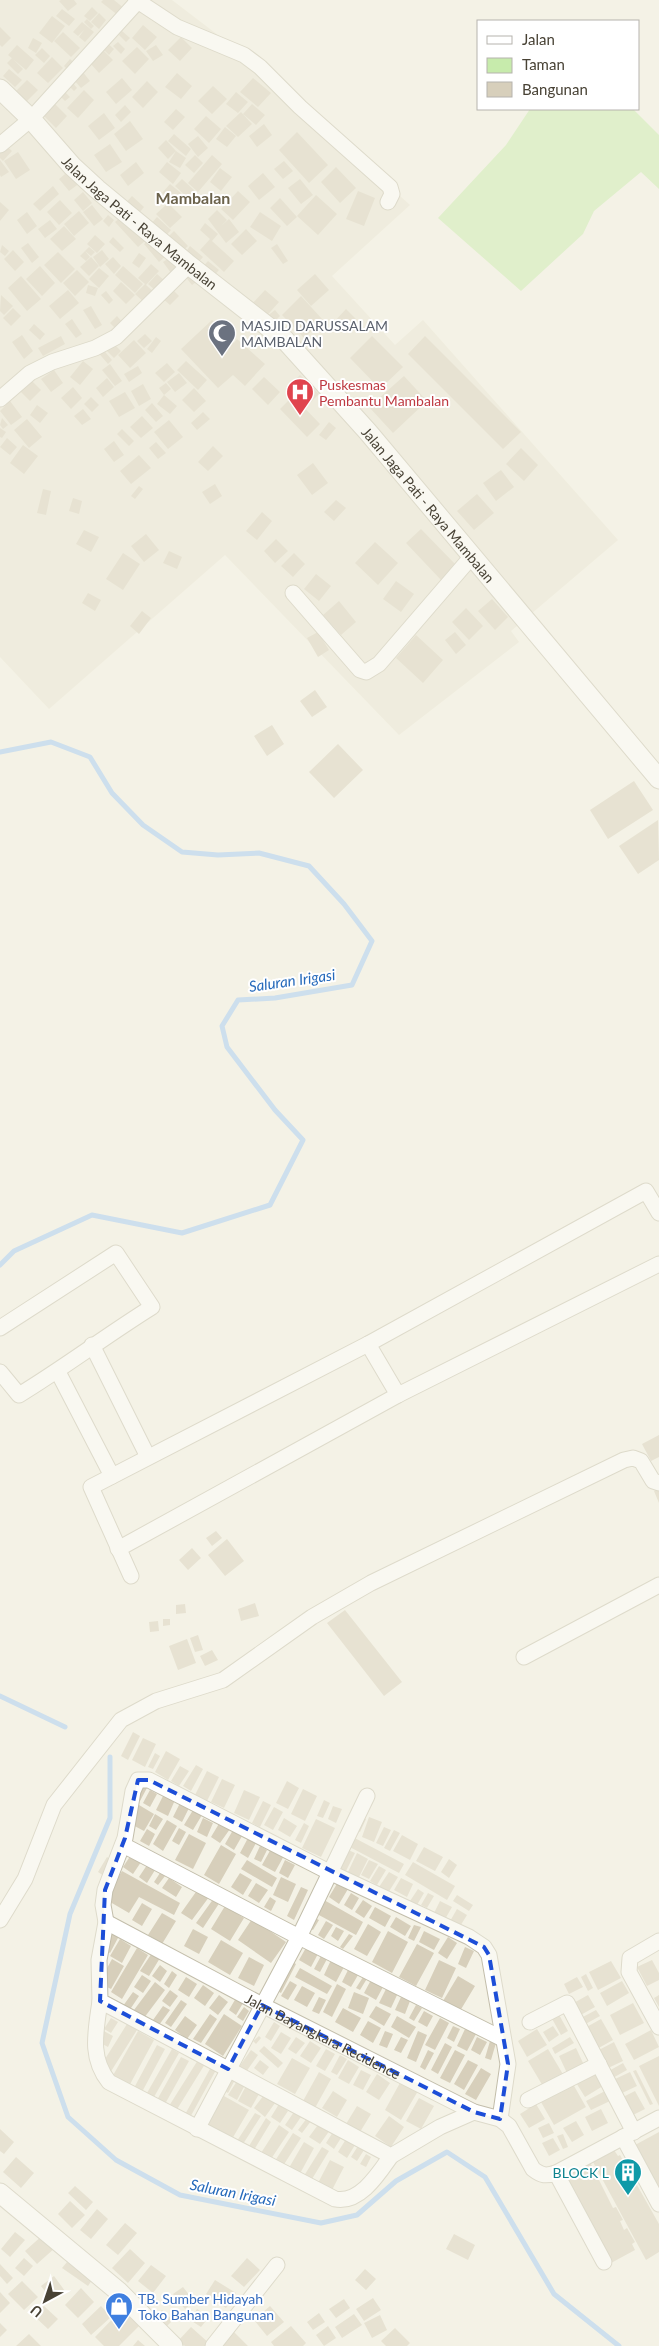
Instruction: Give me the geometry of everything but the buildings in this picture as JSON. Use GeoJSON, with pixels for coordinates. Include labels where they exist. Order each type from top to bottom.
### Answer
{"type":"FeatureCollection","features":[{"type":"Feature","properties":{"kind":"street"},"geometry":{"type":"LineString","coordinates":[[0,145],[31,119],[138,1],[177,27],[244,55],[260,67],[300,107],[390,188],[392,196],[388,202]]}},
{"type":"Feature","properties":{"kind":"street","name":"Jalan Jaga Pati - Raya Mambalan"},"geometry":{"type":"LineString","coordinates":[[0,89],[31,119],[49,142],[84,178],[189,265],[285,340],[368,432],[473,555],[659,779]]}},
{"type":"Feature","properties":{"kind":"street"},"geometry":{"type":"LineString","coordinates":[[0,399],[30,372],[52,362],[95,348],[116,337],[189,265]]}},
{"type":"Feature","properties":{"kind":"street"},"geometry":{"type":"LineString","coordinates":[[293,593],[360,670],[366,672],[379,664],[473,555]]}},
{"type":"Feature","properties":{"kind":"street"},"geometry":{"type":"LineString","coordinates":[[131,1576],[91,1487],[368,1344],[646,1191],[659,1213]]}},
{"type":"Feature","properties":{"kind":"street"},"geometry":{"type":"LineString","coordinates":[[0,1328],[116,1253],[152,1307],[92,1345],[58,1372],[19,1395],[0,1372]]}},
{"type":"Feature","properties":{"kind":"street"},"geometry":{"type":"LineString","coordinates":[[118,1548],[398,1395],[659,1264]]}},
{"type":"Feature","properties":{"kind":"street"},"geometry":{"type":"LineString","coordinates":[[368,1344],[398,1395]]}},
{"type":"Feature","properties":{"kind":"street"},"geometry":{"type":"LineString","coordinates":[[92,1345],[148,1457]]}},
{"type":"Feature","properties":{"kind":"street"},"geometry":{"type":"LineString","coordinates":[[58,1372],[112,1476]]}},
{"type":"Feature","properties":{"kind":"street"},"geometry":{"type":"LineString","coordinates":[[0,1920],[25,1879],[54,1805],[112,1729],[132,1712],[156,1701],[223,1680],[312,1617],[372,1583],[624,1460],[638,1459],[653,1481],[659,1483]]}},
{"type":"Feature","properties":{"kind":"street"},"geometry":{"type":"LineString","coordinates":[[524,1657],[659,1585]]}},
{"type":"Feature","properties":{"kind":"street"},"geometry":{"type":"LineString","coordinates":[[474,2112],[440,2127],[391,2156],[363,2190],[341,2200],[197,2129],[109,2082],[100,2071],[95,2052],[100,2001],[99,1960],[106,1922],[103,1905],[105,1890],[123,1845],[135,1784],[143,1778],[149,1780],[329,1872],[469,1937],[484,1947],[489,1955],[508,2064],[500,2119],[509,2126],[533,2169],[546,2176],[556,2173],[659,2118]]}},
{"type":"Feature","properties":{"kind":"street"},"geometry":{"type":"LineString","coordinates":[[197,2129],[299,1937],[367,1796]]}},
{"type":"Feature","properties":{"kind":"street"},"geometry":{"type":"LineString","coordinates":[[123,1845],[299,1937],[504,2039]]}},
{"type":"Feature","properties":{"kind":"street","name":"Jalan Bayangkara Recidence"},"geometry":{"type":"LineString","coordinates":[[106,1922],[262,2005],[474,2112],[500,2119]]}},
{"type":"Feature","properties":{"kind":"street"},"geometry":{"type":"LineString","coordinates":[[659,1942],[630,1958],[629,1972],[659,2027]]}},
{"type":"Feature","properties":{"kind":"street"},"geometry":{"type":"LineString","coordinates":[[530,2022],[565,1998],[599,2064],[659,2204]]}},
{"type":"Feature","properties":{"kind":"street"},"geometry":{"type":"LineString","coordinates":[[100,2001],[391,2156]]}},
{"type":"Feature","properties":{"kind":"street"},"geometry":{"type":"LineString","coordinates":[[528,2100],[599,2064]]}},
{"type":"Feature","properties":{"kind":"street"},"geometry":{"type":"LineString","coordinates":[[556,2173],[604,2262]]}},
{"type":"Feature","properties":{"kind":"street"},"geometry":{"type":"LineString","coordinates":[[0,2193],[112,2285],[173,2346]]}},
{"type":"Feature","properties":{"kind":"street"},"geometry":{"type":"LineString","coordinates":[[214,2346],[277,2264]]}},
{"type":"Feature","properties":{"kind":"highlighted area"},"geometry":{"type":"Polygon","coordinates":[[[138,1780],[149,1780],[484,1947],[489,1955],[508,2064],[500,2119],[474,2112],[262,2005],[228,2069],[100,2001],[105,1890],[125,1838],[138,1780]]]}},
{"type":"Feature","properties":{"kind":"shaded area"},"geometry":{"type":"Polygon","coordinates":[[[0,0],[172,0],[244,55],[410,205],[332,276],[395,345],[423,320],[618,540],[511,631],[519,642],[399,735],[225,555],[49,709],[0,657],[0,0]]]}},
{"type":"Feature","properties":{"kind":"green space"},"geometry":{"type":"Polygon","coordinates":[[[529,110],[634,110],[659,135],[659,189],[641,172],[594,211],[583,234],[521,291],[438,218],[506,145],[529,110]]]}},
{"type":"Feature","properties":{"kind":"waterway","name":"Saluran Irigasi"},"geometry":{"type":"LineString","coordinates":[[0,752],[51,742],[90,757],[112,793],[143,825],[182,852],[218,855],[259,853],[309,866],[344,904],[372,941],[352,985],[275,998],[238,1000],[222,1026],[227,1047],[275,1110],[303,1140],[270,1205],[182,1233],[92,1215],[14,1251],[0,1265]]}},
{"type":"Feature","properties":{"kind":"waterway","name":"Saluran Irigasi"},"geometry":{"type":"LineString","coordinates":[[0,1696],[65,1727]]}},
{"type":"Feature","properties":{"kind":"waterway","name":"Saluran Irigasi"},"geometry":{"type":"LineString","coordinates":[[110,1757],[110,1818],[70,1914],[42,2043],[68,2117],[116,2160],[180,2195],[321,2223],[357,2215],[396,2181],[447,2152],[485,2177],[554,2294],[619,2346]]}},
{"type":"Feature","properties":{"kind":"place","name":"MASJID DARUSSALAM MAMBALAN"},"geometry":{"type":"Point","coordinates":[222,357]}},
{"type":"Feature","properties":{"kind":"place","name":"Puskesmas Pembantu Mambalan"},"geometry":{"type":"Point","coordinates":[300,416]}},
{"type":"Feature","properties":{"kind":"place","name":"BLOCK L"},"geometry":{"type":"Point","coordinates":[628,2196]}},
{"type":"Feature","properties":{"kind":"place","name":"TB. Sumber Hidayah Toko Bahan Bangunan"},"geometry":{"type":"Point","coordinates":[119,2330]}},
{"type":"Feature","properties":{"kind":"district","name":"Mambalan"},"geometry":{"type":"Point","coordinates":[193,197]}}]}
